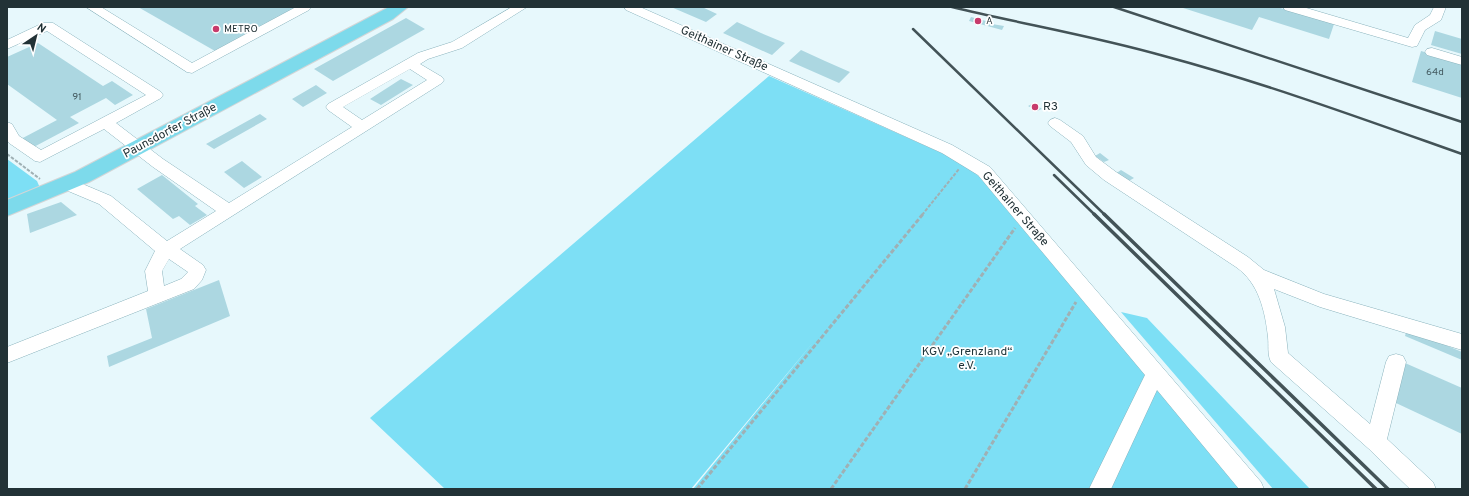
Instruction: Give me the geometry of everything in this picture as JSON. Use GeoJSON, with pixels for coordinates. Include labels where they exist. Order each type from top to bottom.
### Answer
{"type":"FeatureCollection","features":[{"type":"Feature","properties":{"kind":"main road","name":"Paunsdorfer Straße"},"geometry":{"type":"LineString","coordinates":[[330,46],[386,7]]}},
{"type":"Feature","properties":{"kind":"main road","name":"Paunsdorfer Straße"},"geometry":{"type":"LineString","coordinates":[[7,208],[67,184],[139,148],[400,7]]}},
{"type":"Feature","properties":{"kind":"street"},"geometry":{"type":"LineString","coordinates":[[92,7],[192,69],[305,7]]}},
{"type":"Feature","properties":{"kind":"street"},"geometry":{"type":"LineString","coordinates":[[362,127],[333,107],[423,56],[457,45],[521,7]]}},
{"type":"Feature","properties":{"kind":"street","name":"Geithainer Straße"},"geometry":{"type":"LineString","coordinates":[[630,7],[967,160],[984,171],[1253,489]]}},
{"type":"Feature","properties":{"kind":"street"},"geometry":{"type":"LineString","coordinates":[[1289,7],[1412,43],[1420,28],[1436,17],[1440,7]]}},
{"type":"Feature","properties":{"kind":"street"},"geometry":{"type":"LineString","coordinates":[[7,45],[48,26],[156,95],[40,157],[14,139],[7,127]]}},
{"type":"Feature","properties":{"kind":"street"},"geometry":{"type":"LineString","coordinates":[[1432,52],[1462,61]]}},
{"type":"Feature","properties":{"kind":"street"},"geometry":{"type":"LineString","coordinates":[[158,295],[152,279],[155,263],[166,250],[437,80],[409,63]]}},
{"type":"Feature","properties":{"kind":"street"},"geometry":{"type":"LineString","coordinates":[[105,122],[158,163],[229,211]]}},
{"type":"Feature","properties":{"kind":"street"},"geometry":{"type":"LineString","coordinates":[[1055,123],[1078,140],[1080,146],[1091,161],[1110,176],[1242,262],[1258,275],[1320,300],[1462,342]]}},
{"type":"Feature","properties":{"kind":"street"},"geometry":{"type":"LineString","coordinates":[[7,355],[190,282],[196,277],[197,270],[179,256],[166,250],[105,200],[67,184]]}},
{"type":"Feature","properties":{"kind":"street"},"geometry":{"type":"LineString","coordinates":[[1258,275],[1267,294],[1276,327],[1279,347],[1278,356],[1376,442],[1425,489]]}},
{"type":"Feature","properties":{"kind":"street"},"geometry":{"type":"LineString","coordinates":[[1376,442],[1396,362]]}},
{"type":"Feature","properties":{"kind":"street"},"geometry":{"type":"LineString","coordinates":[[1100,489],[1155,374]]}},
{"type":"Feature","properties":{"kind":"path"},"geometry":{"type":"LineString","coordinates":[[7,154],[35,175]]}},
{"type":"Feature","properties":{"kind":"path"},"geometry":{"type":"LineString","coordinates":[[697,489],[967,160]]}},
{"type":"Feature","properties":{"kind":"path"},"geometry":{"type":"LineString","coordinates":[[831,489],[1022,217]]}},
{"type":"Feature","properties":{"kind":"path"},"geometry":{"type":"LineString","coordinates":[[965,489],[1084,289]]}},
{"type":"Feature","properties":{"kind":"green space","name":"KGV „Grenzland“ e.V."},"geometry":{"type":"Polygon","coordinates":[[[769,76],[962,162],[982,179],[1244,489],[693,489],[815,340],[691,489],[445,489],[370,418],[769,76]]]}},
{"type":"Feature","properties":{"kind":"green space"},"geometry":{"type":"Polygon","coordinates":[[[7,159],[37,181],[40,188],[7,201],[7,159]]]}},
{"type":"Feature","properties":{"kind":"green space"},"geometry":{"type":"Polygon","coordinates":[[[1121,312],[1147,318],[1310,489],[1273,489],[1121,312]]]}},
{"type":"Feature","properties":{"kind":"building","name":"METRO"},"geometry":{"type":"Polygon","coordinates":[[[138,7],[298,7],[215,51],[138,7]]]}},
{"type":"Feature","properties":{"kind":"building"},"geometry":{"type":"Polygon","coordinates":[[[671,7],[702,7],[717,14],[706,22],[671,7]]]}},
{"type":"Feature","properties":{"kind":"building"},"geometry":{"type":"Polygon","coordinates":[[[1180,7],[1277,7],[1334,24],[1329,39],[1259,17],[1252,30],[1180,7]]]}},
{"type":"Feature","properties":{"kind":"building"},"geometry":{"type":"Polygon","coordinates":[[[971,17],[986,21],[986,23],[1004,26],[1002,30],[969,21],[971,17]]]}},
{"type":"Feature","properties":{"kind":"building"},"geometry":{"type":"Polygon","coordinates":[[[406,18],[425,29],[333,81],[314,69],[406,18]]]}},
{"type":"Feature","properties":{"kind":"building"},"geometry":{"type":"Polygon","coordinates":[[[737,22],[785,43],[772,55],[723,33],[737,22]]]}},
{"type":"Feature","properties":{"kind":"building"},"geometry":{"type":"Polygon","coordinates":[[[1435,31],[1462,39],[1462,54],[1431,45],[1435,31]]]}},
{"type":"Feature","properties":{"kind":"building"},"geometry":{"type":"Polygon","coordinates":[[[38,43],[103,86],[112,81],[133,95],[115,105],[106,98],[70,117],[79,123],[30,149],[19,140],[57,120],[7,84],[7,57],[38,43]]]}},
{"type":"Feature","properties":{"kind":"building"},"geometry":{"type":"Polygon","coordinates":[[[801,50],[850,72],[839,83],[789,61],[801,50]]]}},
{"type":"Feature","properties":{"kind":"building"},"geometry":{"type":"Polygon","coordinates":[[[1421,51],[1462,63],[1462,98],[1412,82],[1421,51]]]}},
{"type":"Feature","properties":{"kind":"building"},"geometry":{"type":"Polygon","coordinates":[[[401,79],[413,85],[381,105],[370,99],[401,79]]]}},
{"type":"Feature","properties":{"kind":"building"},"geometry":{"type":"Polygon","coordinates":[[[316,85],[327,93],[303,107],[292,99],[316,85]]]}},
{"type":"Feature","properties":{"kind":"building","name":"R3"},"geometry":{"type":"Polygon","coordinates":[[[1034,103],[1042,109],[1037,111],[1028,106],[1034,103]]]}},
{"type":"Feature","properties":{"kind":"building"},"geometry":{"type":"Polygon","coordinates":[[[260,114],[267,119],[214,149],[206,144],[260,114]]]}},
{"type":"Feature","properties":{"kind":"building"},"geometry":{"type":"Polygon","coordinates":[[[1100,153],[1109,160],[1104,162],[1095,156],[1100,153]]]}},
{"type":"Feature","properties":{"kind":"building"},"geometry":{"type":"Polygon","coordinates":[[[242,161],[262,177],[244,188],[224,172],[242,161]]]}},
{"type":"Feature","properties":{"kind":"building"},"geometry":{"type":"Polygon","coordinates":[[[1121,170],[1134,178],[1127,182],[1115,174],[1121,170]]]}},
{"type":"Feature","properties":{"kind":"building"},"geometry":{"type":"Polygon","coordinates":[[[162,175],[198,204],[195,206],[207,215],[190,225],[179,216],[173,219],[137,189],[162,175]]]}},
{"type":"Feature","properties":{"kind":"building"},"geometry":{"type":"Polygon","coordinates":[[[61,202],[77,215],[30,233],[27,214],[61,202]]]}},
{"type":"Feature","properties":{"kind":"building"},"geometry":{"type":"Polygon","coordinates":[[[219,280],[230,316],[109,367],[107,356],[152,338],[146,309],[219,280]]]}},
{"type":"Feature","properties":{"kind":"building"},"geometry":{"type":"Polygon","coordinates":[[[1407,329],[1462,352],[1462,360],[1405,336],[1407,329]]]}},
{"type":"Feature","properties":{"kind":"building"},"geometry":{"type":"Polygon","coordinates":[[[1405,363],[1462,388],[1462,434],[1396,403],[1405,363]]]}},
{"type":"Feature","properties":{"kind":"railway"},"geometry":{"type":"LineString","coordinates":[[952,7],[1111,42],[1202,67],[1314,102],[1462,154]]}},
{"type":"Feature","properties":{"kind":"railway"},"geometry":{"type":"LineString","coordinates":[[1114,7],[1462,122]]}},
{"type":"Feature","properties":{"kind":"railway"},"geometry":{"type":"LineString","coordinates":[[913,29],[1105,215]]}},
{"type":"Feature","properties":{"kind":"railway"},"geometry":{"type":"LineString","coordinates":[[1054,175],[1095,215]]}},
{"type":"Feature","properties":{"kind":"railway"},"geometry":{"type":"LineString","coordinates":[[1094,214],[1376,489]]}},
{"type":"Feature","properties":{"kind":"railway"},"geometry":{"type":"LineString","coordinates":[[1104,214],[1388,489]]}},
{"type":"Feature","properties":{"kind":"place","name":"A"},"geometry":{"type":"Point","coordinates":[978,21]}},
{"type":"Feature","properties":{"kind":"place","name":"METRO"},"geometry":{"type":"Point","coordinates":[216,29]}},
{"type":"Feature","properties":{"kind":"place","name":"R3"},"geometry":{"type":"Point","coordinates":[1035,107]}}]}
